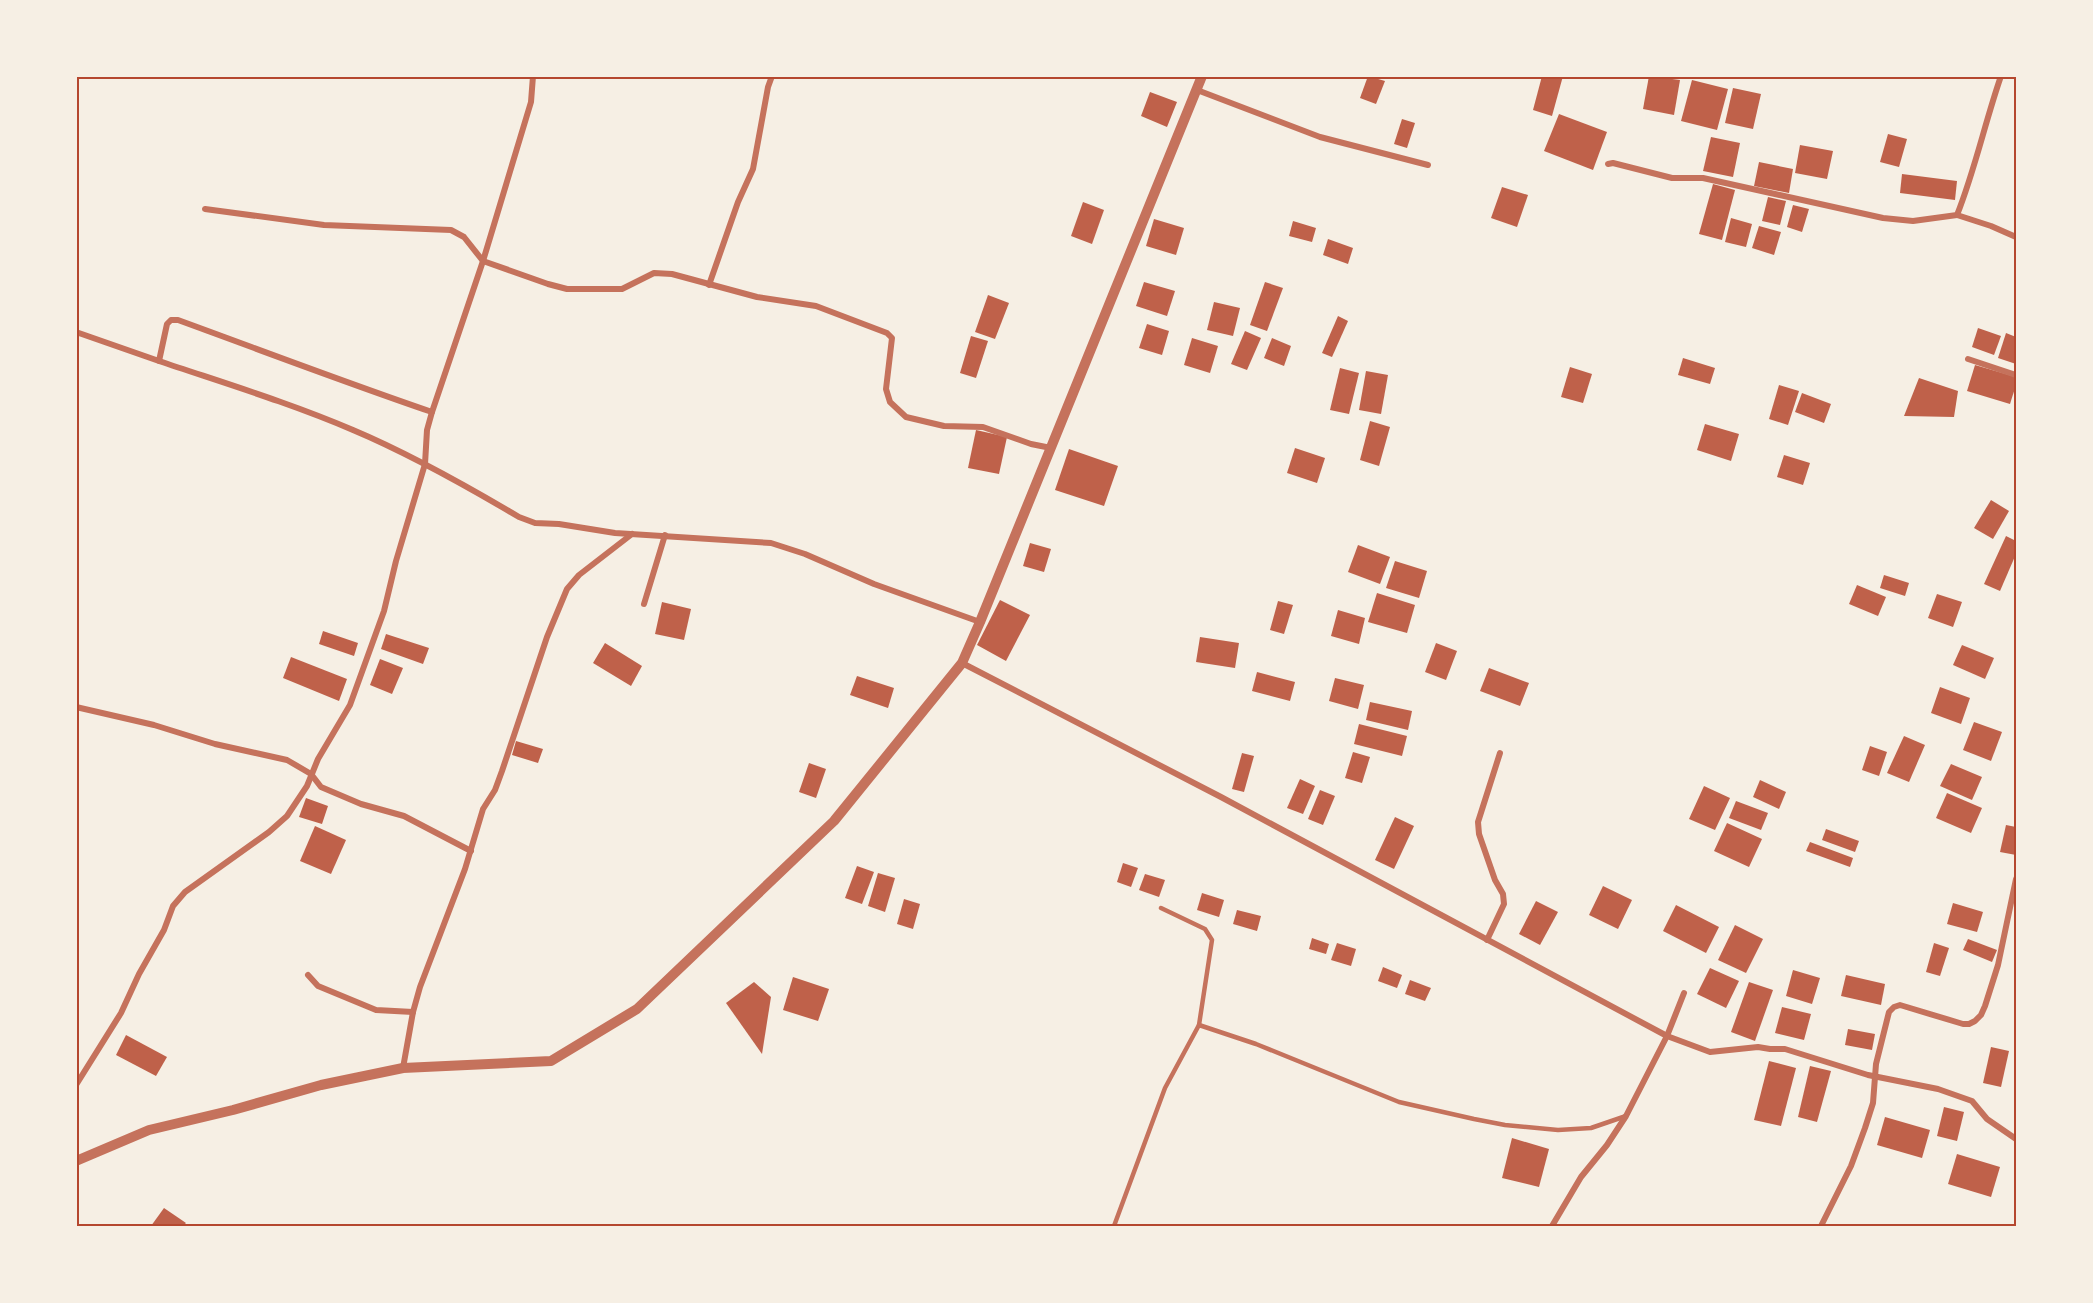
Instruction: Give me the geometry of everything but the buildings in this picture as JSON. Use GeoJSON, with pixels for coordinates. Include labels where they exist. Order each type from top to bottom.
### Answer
{"type":"FeatureCollection","features":[{"type":"Feature","properties":{"kind":"street"},"geometry":{"type":"LineString","coordinates":[[76,1085],[121,1013],[139,974],[164,930],[173,906],[185,892],[279,825],[287,816],[307,786],[311,774],[355,694],[384,611],[424,464],[427,430],[432,412],[483,261],[531,102],[533,76]]}},
{"type":"Feature","properties":{"kind":"street"},"geometry":{"type":"LineString","coordinates":[[709,285],[738,202],[753,169],[772,76]]}},
{"type":"Feature","properties":{"kind":"street"},"geometry":{"type":"LineString","coordinates":[[76,1161],[149,1130],[233,1110],[321,1085],[404,1068],[551,1061],[637,1009],[834,821],[962,663],[1052,448],[1202,76]]}},
{"type":"Feature","properties":{"kind":"street"},"geometry":{"type":"LineString","coordinates":[[1957,215],[2001,76]]}},
{"type":"Feature","properties":{"kind":"street"},"geometry":{"type":"LineString","coordinates":[[1197,90],[1320,136],[1428,165]]}},
{"type":"Feature","properties":{"kind":"street"},"geometry":{"type":"LineString","coordinates":[[1608,164],[1613,163],[1672,177],[1703,178],[1883,218],[1913,221],[1957,215],[2016,237]]}},
{"type":"Feature","properties":{"kind":"street"},"geometry":{"type":"LineString","coordinates":[[205,210],[324,225],[451,230],[464,237],[483,261],[531,279],[567,289],[622,289],[654,273],[672,274],[757,297],[816,306],[887,333],[892,338],[886,389],[890,402],[906,417],[944,426],[983,427],[1031,444],[1052,448]]}},
{"type":"Feature","properties":{"kind":"street"},"geometry":{"type":"LineString","coordinates":[[159,361],[167,324],[171,320],[178,320],[268,355],[309,367],[432,412]]}},
{"type":"Feature","properties":{"kind":"street"},"geometry":{"type":"LineString","coordinates":[[76,332],[353,430],[424,464],[519,517],[535,523],[560,524],[632,534],[771,543],[805,554],[874,584],[980,622]]}},
{"type":"Feature","properties":{"kind":"street"},"geometry":{"type":"LineString","coordinates":[[1968,359],[2016,375]]}},
{"type":"Feature","properties":{"kind":"street"},"geometry":{"type":"LineString","coordinates":[[404,1068],[413,1012],[471,851],[483,809],[495,790],[547,637],[567,589],[579,575],[632,534]]}},
{"type":"Feature","properties":{"kind":"street"},"geometry":{"type":"LineString","coordinates":[[644,604],[665,535]]}},
{"type":"Feature","properties":{"kind":"street"},"geometry":{"type":"LineString","coordinates":[[962,663],[1221,797],[1667,1036],[1710,1052],[1758,1047],[1785,1048],[1876,1076],[1938,1089],[1972,1101],[1987,1119],[2016,1139]]}},
{"type":"Feature","properties":{"kind":"street"},"geometry":{"type":"LineString","coordinates":[[76,707],[154,725],[215,744],[287,760],[311,774],[321,787],[361,804],[404,816],[471,851]]}},
{"type":"Feature","properties":{"kind":"street"},"geometry":{"type":"LineString","coordinates":[[1487,940],[1504,904],[1503,894],[1495,880],[1479,834],[1478,822],[1500,753]]}},
{"type":"Feature","properties":{"kind":"street"},"geometry":{"type":"LineString","coordinates":[[1821,1227],[1851,1166],[1865,1128],[1873,1102],[1889,1012],[1893,1007],[1900,1005],[1963,1024],[1969,1024],[1981,1016],[1998,965],[2016,879]]}},
{"type":"Feature","properties":{"kind":"street"},"geometry":{"type":"LineString","coordinates":[[308,975],[318,986],[376,1010],[413,1012]]}},
{"type":"Feature","properties":{"kind":"street"},"geometry":{"type":"LineString","coordinates":[[1552,1227],[1581,1177],[1607,1145],[1626,1116],[1667,1036],[1684,993]]}},
{"type":"Feature","properties":{"kind":"lane"},"geometry":{"type":"LineString","coordinates":[[1114,1227],[1165,1088],[1199,1025],[1212,940],[1205,929],[1161,908]]}},
{"type":"Feature","properties":{"kind":"lane"},"geometry":{"type":"LineString","coordinates":[[1199,1025],[1256,1044],[1399,1102],[1474,1119],[1505,1125],[1558,1130],[1591,1128],[1626,1116]]}}]}
